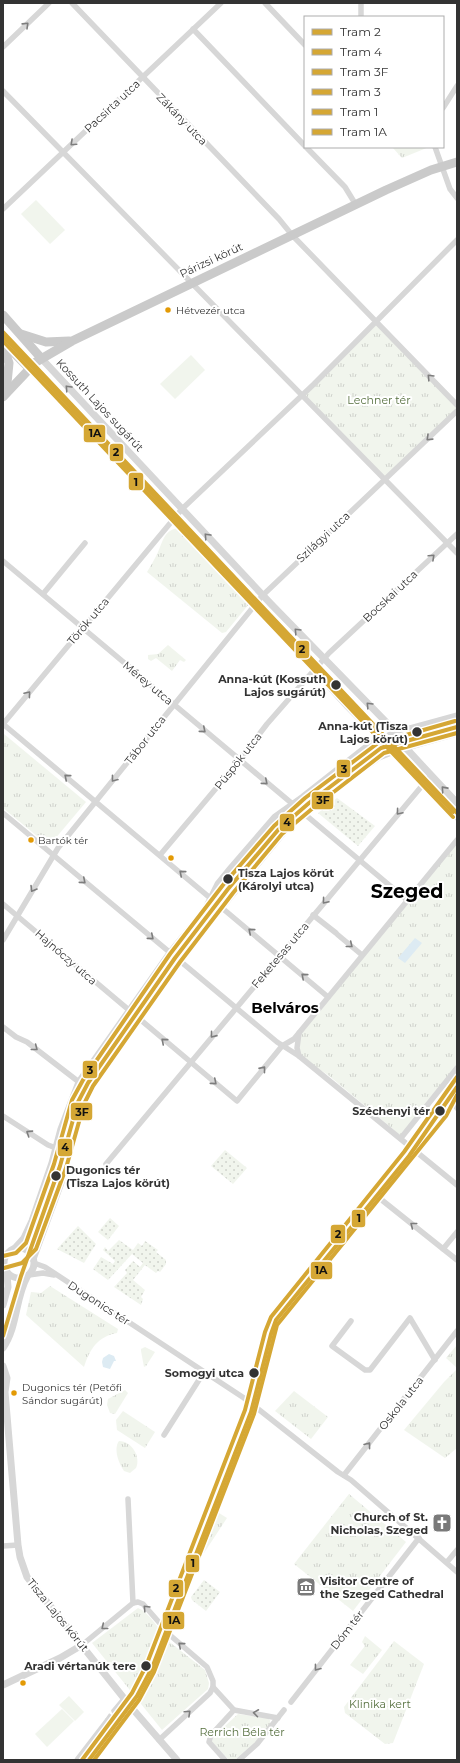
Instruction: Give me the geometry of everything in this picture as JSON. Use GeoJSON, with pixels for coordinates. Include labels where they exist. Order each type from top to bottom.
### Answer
{"type":"FeatureCollection","features":[{"type":"Feature","properties":{"kind":"main road","name":"Párizsi körút"},"geometry":{"type":"LineString","coordinates":[[5,395],[29,368],[41,358],[72,341],[356,204],[442,166],[457,162]]}},
{"type":"Feature","properties":{"kind":"main road","name":"Kossuth Lajos sugárút"},"geometry":{"type":"LineString","coordinates":[[3,315],[41,358]]}},
{"type":"Feature","properties":{"kind":"main road"},"geometry":{"type":"LineString","coordinates":[[20,334],[46,342],[72,341]]}},
{"type":"Feature","properties":{"kind":"main road"},"geometry":{"type":"LineString","coordinates":[[3,342],[29,368]]}},
{"type":"Feature","properties":{"kind":"main road"},"geometry":{"type":"LineString","coordinates":[[3,346],[9,363],[5,395]]}},
{"type":"Feature","properties":{"kind":"street"},"geometry":{"type":"LineString","coordinates":[[3,47],[49,3]]}},
{"type":"Feature","properties":{"kind":"street","name":"Zákány utca"},"geometry":{"type":"LineString","coordinates":[[72,3],[375,321]]}},
{"type":"Feature","properties":{"kind":"street","name":"Pacsirta utca"},"geometry":{"type":"LineString","coordinates":[[3,209],[221,3]]}},
{"type":"Feature","properties":{"kind":"street"},"geometry":{"type":"LineString","coordinates":[[265,3],[304,44]]}},
{"type":"Feature","properties":{"kind":"street"},"geometry":{"type":"LineString","coordinates":[[361,3],[361,16]]}},
{"type":"Feature","properties":{"kind":"street"},"geometry":{"type":"LineString","coordinates":[[193,29],[304,144]]}},
{"type":"Feature","properties":{"kind":"street"},"geometry":{"type":"LineString","coordinates":[[444,106],[457,86]]}},
{"type":"Feature","properties":{"kind":"street"},"geometry":{"type":"LineString","coordinates":[[3,91],[457,553]]}},
{"type":"Feature","properties":{"kind":"street"},"geometry":{"type":"LineString","coordinates":[[308,148],[345,187],[356,204]]}},
{"type":"Feature","properties":{"kind":"street"},"geometry":{"type":"LineString","coordinates":[[435,148],[450,189],[457,198]]}},
{"type":"Feature","properties":{"kind":"street"},"geometry":{"type":"LineString","coordinates":[[174,518],[302,396],[457,240]]}},
{"type":"Feature","properties":{"kind":"street"},"geometry":{"type":"LineString","coordinates":[[375,321],[457,405]]}},
{"type":"Feature","properties":{"kind":"street","name":"Kossuth Lajos sugárút"},"geometry":{"type":"LineString","coordinates":[[41,358],[263,595],[395,733],[405,747],[457,803]]}},
{"type":"Feature","properties":{"kind":"street"},"geometry":{"type":"LineString","coordinates":[[29,368],[174,518],[316,669],[326,683],[380,739],[394,750],[457,817]]}},
{"type":"Feature","properties":{"kind":"street"},"geometry":{"type":"LineString","coordinates":[[385,480],[457,411]]}},
{"type":"Feature","properties":{"kind":"street","name":"Szilágyi utca"},"geometry":{"type":"LineString","coordinates":[[263,595],[385,480]]}},
{"type":"Feature","properties":{"kind":"street","name":"Török utca"},"geometry":{"type":"LineString","coordinates":[[3,724],[174,518]]}},
{"type":"Feature","properties":{"kind":"street","name":"Bocskai utca"},"geometry":{"type":"LineString","coordinates":[[324,659],[457,534]]}},
{"type":"Feature","properties":{"kind":"street"},"geometry":{"type":"LineString","coordinates":[[43,594],[85,543]]}},
{"type":"Feature","properties":{"kind":"street","name":"Mérey utca"},"geometry":{"type":"LineString","coordinates":[[3,561],[407,900]]}},
{"type":"Feature","properties":{"kind":"street"},"geometry":{"type":"LineString","coordinates":[[255,605],[263,595]]}},
{"type":"Feature","properties":{"kind":"street","name":"Tábor utca"},"geometry":{"type":"LineString","coordinates":[[97,802],[173,705],[255,605]]}},
{"type":"Feature","properties":{"kind":"street"},"geometry":{"type":"LineString","coordinates":[[316,669],[324,659]]}},
{"type":"Feature","properties":{"kind":"street","name":"Püspök utca"},"geometry":{"type":"LineString","coordinates":[[160,855],[267,724],[316,669]]}},
{"type":"Feature","properties":{"kind":"street"},"geometry":{"type":"LineString","coordinates":[[217,903],[218,884],[268,823],[369,745],[395,733],[457,716]]}},
{"type":"Feature","properties":{"kind":"street"},"geometry":{"type":"LineString","coordinates":[[3,724],[280,955],[328,997]]}},
{"type":"Feature","properties":{"kind":"street"},"geometry":{"type":"LineString","coordinates":[[3,1306],[8,1287],[4,1260],[9,1251],[24,1238],[32,1221],[79,1082],[128,1011],[217,903],[282,834],[303,814],[379,756],[394,750],[457,733]]}},
{"type":"Feature","properties":{"kind":"street","name":"Feketesas utca"},"geometry":{"type":"LineString","coordinates":[[106,1164],[358,860],[431,775]]}},
{"type":"Feature","properties":{"kind":"street"},"geometry":{"type":"LineString","coordinates":[[3,940],[53,856],[97,802]]}},
{"type":"Feature","properties":{"kind":"street"},"geometry":{"type":"LineString","coordinates":[[3,813],[282,1046],[299,1056],[457,1185]]}},
{"type":"Feature","properties":{"kind":"street"},"geometry":{"type":"LineString","coordinates":[[282,1046],[294,1039],[457,840]]}},
{"type":"Feature","properties":{"kind":"street"},"geometry":{"type":"LineString","coordinates":[[3,1348],[12,1330],[21,1289],[34,1261],[62,1180],[69,1142],[88,1089],[137,1018],[174,956],[205,910],[217,903]]}},
{"type":"Feature","properties":{"kind":"street","name":"Hajnóczy utca"},"geometry":{"type":"LineString","coordinates":[[3,904],[128,1011],[237,1101],[282,1046]]}},
{"type":"Feature","properties":{"kind":"street"},"geometry":{"type":"LineString","coordinates":[[313,915],[362,955]]}},
{"type":"Feature","properties":{"kind":"street"},"geometry":{"type":"LineString","coordinates":[[3,1027],[16,1037],[27,1042],[88,1089]]}},
{"type":"Feature","properties":{"kind":"street"},"geometry":{"type":"LineString","coordinates":[[299,1033],[297,1048],[299,1056]]}},
{"type":"Feature","properties":{"kind":"street"},"geometry":{"type":"LineString","coordinates":[[401,1138],[457,1068]]}},
{"type":"Feature","properties":{"kind":"street"},"geometry":{"type":"LineString","coordinates":[[453,1103],[457,1108]]}},
{"type":"Feature","properties":{"kind":"street"},"geometry":{"type":"LineString","coordinates":[[3,1116],[48,1145],[56,1148]]}},
{"type":"Feature","properties":{"kind":"street"},"geometry":{"type":"LineString","coordinates":[[163,1627],[249,1402],[267,1332],[273,1318],[411,1146]]}},
{"type":"Feature","properties":{"kind":"street"},"geometry":{"type":"LineString","coordinates":[[373,1193],[457,1260]]}},
{"type":"Feature","properties":{"kind":"street"},"geometry":{"type":"LineString","coordinates":[[443,1249],[457,1232]]}},
{"type":"Feature","properties":{"kind":"street"},"geometry":{"type":"LineString","coordinates":[[9,1251],[27,1250],[34,1261]]}},
{"type":"Feature","properties":{"kind":"street","name":"Dugonics tér"},"geometry":{"type":"LineString","coordinates":[[34,1261],[204,1372]]}},
{"type":"Feature","properties":{"kind":"street"},"geometry":{"type":"LineString","coordinates":[[5,1270],[17,1279],[28,1276]]}},
{"type":"Feature","properties":{"kind":"street","name":"Dugonics tér"},"geometry":{"type":"LineString","coordinates":[[28,1276],[43,1273],[56,1276]]}},
{"type":"Feature","properties":{"kind":"street"},"geometry":{"type":"LineString","coordinates":[[351,1321],[332,1346],[365,1370],[370,1370],[410,1318],[435,1360]]}},
{"type":"Feature","properties":{"kind":"street","name":"Oskola utca"},"geometry":{"type":"LineString","coordinates":[[344,1475],[457,1331]]}},
{"type":"Feature","properties":{"kind":"street","name":"Tisza Lajos körút"},"geometry":{"type":"LineString","coordinates":[[3,1366],[7,1378],[4,1389],[18,1545],[20,1557],[30,1582],[131,1707],[177,1760]]}},
{"type":"Feature","properties":{"kind":"street"},"geometry":{"type":"LineString","coordinates":[[164,1435],[204,1372],[249,1402],[344,1475],[457,1572]]}},
{"type":"Feature","properties":{"kind":"street"},"geometry":{"type":"LineString","coordinates":[[128,1499],[133,1603]]}},
{"type":"Feature","properties":{"kind":"street","name":"Dóm tér"},"geometry":{"type":"LineString","coordinates":[[291,1702],[419,1538]]}},
{"type":"Feature","properties":{"kind":"street"},"geometry":{"type":"LineString","coordinates":[[3,1546],[18,1545]]}},
{"type":"Feature","properties":{"kind":"street"},"geometry":{"type":"LineString","coordinates":[[447,1562],[457,1550]]}},
{"type":"Feature","properties":{"kind":"street"},"geometry":{"type":"LineString","coordinates":[[3,1684],[60,1658],[82,1645],[133,1603],[138,1602],[143,1604],[171,1636],[206,1667],[211,1673],[213,1687],[234,1710],[278,1718]]}},
{"type":"Feature","properties":{"kind":"street"},"geometry":{"type":"LineString","coordinates":[[159,1740],[210,1693],[213,1687]]}},
{"type":"Feature","properties":{"kind":"street"},"geometry":{"type":"LineString","coordinates":[[115,1712],[125,1699]]}},
{"type":"Feature","properties":{"kind":"street"},"geometry":{"type":"LineString","coordinates":[[121,1719],[131,1707]]}},
{"type":"Feature","properties":{"kind":"street"},"geometry":{"type":"LineString","coordinates":[[225,1760],[209,1742],[211,1735],[234,1710]]}},
{"type":"Feature","properties":{"kind":"street"},"geometry":{"type":"LineString","coordinates":[[239,1760],[257,1744],[284,1710]]}},
{"type":"Feature","properties":{"kind":"street"},"geometry":{"type":"LineString","coordinates":[[78,1760],[108,1721]]}},
{"type":"Feature","properties":{"kind":"street"},"geometry":{"type":"LineString","coordinates":[[91,1760],[116,1726]]}},
{"type":"Feature","properties":{"kind":"green space"},"geometry":{"type":"Polygon","coordinates":[[[393,148],[427,148],[402,158],[393,148]]]}},
{"type":"Feature","properties":{"kind":"green space"},"geometry":{"type":"Polygon","coordinates":[[[36,200],[65,230],[50,244],[21,214],[36,200]]]}},
{"type":"Feature","properties":{"kind":"green space","name":"Lechner tér"},"geometry":{"type":"Polygon","coordinates":[[[375,321],[457,405],[457,411],[385,481],[302,396],[375,321]]]}},
{"type":"Feature","properties":{"kind":"green space"},"geometry":{"type":"Polygon","coordinates":[[[191,355],[205,370],[175,399],[160,384],[191,355]]]}},
{"type":"Feature","properties":{"kind":"green space"},"geometry":{"type":"Polygon","coordinates":[[[177,528],[249,604],[226,632],[222,633],[147,572],[156,557],[164,537],[169,531],[177,528]]]}},
{"type":"Feature","properties":{"kind":"green space"},"geometry":{"type":"Polygon","coordinates":[[[168,645],[186,660],[184,662],[180,660],[172,671],[156,658],[151,661],[148,659],[148,655],[158,654],[168,645]]]}},
{"type":"Feature","properties":{"kind":"green space","name":"Bartók tér"},"geometry":{"type":"Polygon","coordinates":[[[4,734],[86,802],[49,846],[3,808],[4,734]]]}},
{"type":"Feature","properties":{"kind":"green space"},"geometry":{"type":"Polygon","coordinates":[[[7,750],[21,762],[11,774],[3,767],[3,754],[7,750]]]}},
{"type":"Feature","properties":{"kind":"green space"},"geometry":{"type":"Polygon","coordinates":[[[3,773],[19,787],[7,802],[3,798],[3,773]]]}},
{"type":"Feature","properties":{"kind":"green space"},"geometry":{"type":"Polygon","coordinates":[[[337,798],[375,826],[358,846],[318,813],[337,798]]]}},
{"type":"Feature","properties":{"kind":"green space","name":"Széchenyi tér"},"geometry":{"type":"Polygon","coordinates":[[[457,840],[457,1068],[401,1138],[394,1130],[328,1075],[299,1056],[299,1033],[457,840]]]}},
{"type":"Feature","properties":{"kind":"green space"},"geometry":{"type":"Polygon","coordinates":[[[457,1074],[457,1091],[454,1095],[445,1089],[457,1074]]]}},
{"type":"Feature","properties":{"kind":"green space"},"geometry":{"type":"Polygon","coordinates":[[[444,1099],[446,1101],[419,1136],[417,1135],[444,1099]]]}},
{"type":"Feature","properties":{"kind":"green space"},"geometry":{"type":"Polygon","coordinates":[[[225,1150],[247,1168],[233,1184],[211,1166],[225,1150]]]}},
{"type":"Feature","properties":{"kind":"green space"},"geometry":{"type":"Polygon","coordinates":[[[110,1218],[119,1226],[108,1240],[98,1232],[110,1218]]]}},
{"type":"Feature","properties":{"kind":"green space"},"geometry":{"type":"Polygon","coordinates":[[[78,1226],[96,1244],[84,1263],[57,1249],[78,1226]]]}},
{"type":"Feature","properties":{"kind":"green space"},"geometry":{"type":"Polygon","coordinates":[[[119,1240],[133,1250],[138,1243],[142,1246],[145,1241],[158,1250],[156,1252],[166,1260],[166,1264],[160,1272],[158,1271],[156,1273],[145,1265],[133,1280],[145,1290],[141,1297],[143,1299],[141,1305],[114,1287],[127,1273],[125,1270],[133,1261],[140,1267],[143,1263],[132,1254],[108,1280],[93,1269],[101,1257],[113,1264],[115,1261],[103,1250],[105,1247],[108,1251],[119,1240]]]}},
{"type":"Feature","properties":{"kind":"green space"},"geometry":{"type":"Polygon","coordinates":[[[50,1286],[118,1329],[117,1333],[104,1337],[95,1345],[84,1367],[26,1315],[31,1292],[41,1293],[50,1286]]]}},
{"type":"Feature","properties":{"kind":"green space"},"geometry":{"type":"Polygon","coordinates":[[[457,1345],[457,1368],[446,1358],[457,1345]]]}},
{"type":"Feature","properties":{"kind":"green space"},"geometry":{"type":"Polygon","coordinates":[[[145,1347],[155,1352],[144,1367],[141,1349],[145,1347]]]}},
{"type":"Feature","properties":{"kind":"green space"},"geometry":{"type":"Polygon","coordinates":[[[457,1369],[457,1448],[445,1458],[404,1430],[444,1382],[457,1369]]]}},
{"type":"Feature","properties":{"kind":"green space"},"geometry":{"type":"Polygon","coordinates":[[[125,1390],[128,1393],[115,1414],[110,1413],[107,1405],[108,1399],[125,1390]]]}},
{"type":"Feature","properties":{"kind":"green space"},"geometry":{"type":"Polygon","coordinates":[[[294,1391],[328,1417],[311,1439],[275,1411],[294,1391]]]}},
{"type":"Feature","properties":{"kind":"green space"},"geometry":{"type":"Polygon","coordinates":[[[123,1411],[155,1432],[145,1448],[117,1430],[116,1420],[123,1411]]]}},
{"type":"Feature","properties":{"kind":"green space"},"geometry":{"type":"Polygon","coordinates":[[[119,1441],[128,1444],[134,1450],[136,1455],[136,1468],[130,1473],[124,1471],[120,1464],[117,1452],[117,1444],[119,1441]]]}},
{"type":"Feature","properties":{"kind":"green space"},"geometry":{"type":"Polygon","coordinates":[[[349,1494],[406,1542],[353,1611],[294,1564],[349,1494]]]}},
{"type":"Feature","properties":{"kind":"green space"},"geometry":{"type":"Polygon","coordinates":[[[216,1513],[219,1513],[227,1518],[204,1553],[201,1551],[216,1513]]]}},
{"type":"Feature","properties":{"kind":"green space"},"geometry":{"type":"Polygon","coordinates":[[[204,1580],[220,1592],[206,1611],[192,1600],[191,1597],[204,1580]]]}},
{"type":"Feature","properties":{"kind":"green space","name":"Aradi vértanúk tere"},"geometry":{"type":"Polygon","coordinates":[[[138,1608],[146,1613],[167,1637],[167,1640],[205,1670],[209,1683],[208,1689],[162,1730],[92,1643],[138,1608]]]}},
{"type":"Feature","properties":{"kind":"green space"},"geometry":{"type":"Polygon","coordinates":[[[365,1636],[382,1650],[363,1674],[350,1665],[365,1646],[362,1642],[365,1636]]]}},
{"type":"Feature","properties":{"kind":"green space","name":"Klinika kert"},"geometry":{"type":"Polygon","coordinates":[[[394,1641],[424,1664],[393,1743],[385,1744],[345,1713],[344,1707],[394,1641]]]}},
{"type":"Feature","properties":{"kind":"green space"},"geometry":{"type":"Polygon","coordinates":[[[69,1696],[84,1712],[75,1721],[59,1705],[69,1696]]]}},
{"type":"Feature","properties":{"kind":"green space"},"geometry":{"type":"Polygon","coordinates":[[[62,1709],[74,1721],[47,1747],[35,1734],[62,1709]]]}},
{"type":"Feature","properties":{"kind":"green space","name":"Rerrich Béla tér"},"geometry":{"type":"Polygon","coordinates":[[[238,1714],[267,1718],[270,1720],[270,1725],[258,1740],[235,1760],[229,1760],[212,1742],[213,1737],[238,1714]]]}},
{"type":"Feature","properties":{"kind":"shaded area"},"geometry":{"type":"Polygon","coordinates":[[[415,938],[422,943],[405,963],[398,958],[415,938]]]}},
{"type":"Feature","properties":{"kind":"shaded area"},"geometry":{"type":"Polygon","coordinates":[[[109,1354],[114,1356],[116,1361],[114,1361],[110,1369],[103,1367],[102,1362],[103,1358],[109,1354]]]}},
{"type":"Feature","properties":{"kind":"tunnel"},"geometry":{"type":"LineString","coordinates":[[108,1721],[115,1711]]}},
{"type":"Feature","properties":{"kind":"tram line","name":"2"},"geometry":{"type":"LineString","coordinates":[[3,332],[457,813]]}},
{"type":"Feature","properties":{"kind":"tram line","name":"1A"},"geometry":{"type":"LineString","coordinates":[[3,336],[453,812]]}},
{"type":"Feature","properties":{"kind":"tram line","name":"1"},"geometry":{"type":"LineString","coordinates":[[3,341],[453,817]]}},
{"type":"Feature","properties":{"kind":"tram line","name":"3"},"geometry":{"type":"LineString","coordinates":[[3,1256],[16,1253],[26,1243],[54,1164],[72,1100],[83,1080],[170,954],[223,885],[274,826],[305,798],[378,743],[455,721]]}},
{"type":"Feature","properties":{"kind":"tram line","name":"4"},"geometry":{"type":"LineString","coordinates":[[3,1336],[21,1276],[60,1166],[78,1102],[88,1083],[175,958],[228,889],[278,830],[309,803],[381,748],[457,727]]}},
{"type":"Feature","properties":{"kind":"tram line","name":"3F"},"geometry":{"type":"LineString","coordinates":[[4,1268],[22,1263],[36,1249],[66,1168],[84,1104],[93,1086],[180,962],[233,893],[282,834],[384,753],[457,733]]}},
{"type":"Feature","properties":{"kind":"tram line","name":"2"},"geometry":{"type":"LineString","coordinates":[[82,1760],[132,1693],[146,1666],[245,1410],[265,1332],[271,1317],[404,1152],[457,1077]]}},
{"type":"Feature","properties":{"kind":"tram line","name":"1"},"geometry":{"type":"LineString","coordinates":[[89,1760],[137,1696],[152,1668],[251,1412],[276,1320],[409,1156],[457,1087]]}},
{"type":"Feature","properties":{"kind":"tram line","name":"1A"},"geometry":{"type":"LineString","coordinates":[[94,1760],[139,1700],[154,1672],[254,1414],[277,1325],[446,1116],[457,1095]]}},
{"type":"Feature","properties":{"kind":"place","name":"Hétvezér utca"},"geometry":{"type":"Point","coordinates":[168,310]}},
{"type":"Feature","properties":{"kind":"place","name":"Anna-kút (Kossuth Lajos sugárút)"},"geometry":{"type":"Point","coordinates":[336,685]}},
{"type":"Feature","properties":{"kind":"place","name":"Anna-kút (Tisza Lajos körút)"},"geometry":{"type":"Point","coordinates":[417,732]}},
{"type":"Feature","properties":{"kind":"place","name":"Bartók tér"},"geometry":{"type":"Point","coordinates":[31,840]}},
{"type":"Feature","properties":{"kind":"place","name":"Tisza Lajos körút (Károlyi utca)"},"geometry":{"type":"Point","coordinates":[228,879]}},
{"type":"Feature","properties":{"kind":"place","name":"Széchenyi tér"},"geometry":{"type":"Point","coordinates":[440,1111]}},
{"type":"Feature","properties":{"kind":"place","name":"Dugonics tér (Tisza Lajos körút)"},"geometry":{"type":"Point","coordinates":[56,1176]}},
{"type":"Feature","properties":{"kind":"place","name":"Somogyi utca"},"geometry":{"type":"Point","coordinates":[254,1373]}},
{"type":"Feature","properties":{"kind":"place","name":"Dugonics tér (Petőfi Sándor sugárút)"},"geometry":{"type":"Point","coordinates":[14,1393]}},
{"type":"Feature","properties":{"kind":"place","name":"Church of St. Nicholas, Szeged"},"geometry":{"type":"Point","coordinates":[442,1523]}},
{"type":"Feature","properties":{"kind":"place","name":"Visitor Centre of the Szeged Cathedral"},"geometry":{"type":"Point","coordinates":[306,1587]}},
{"type":"Feature","properties":{"kind":"place","name":"Aradi vértanúk tere"},"geometry":{"type":"Point","coordinates":[146,1666]}},
{"type":"Feature","properties":{"kind":"district","name":"Szeged"},"geometry":{"type":"Point","coordinates":[407,891]}},
{"type":"Feature","properties":{"kind":"district","name":"Belváros"},"geometry":{"type":"Point","coordinates":[285,1007]}}]}
